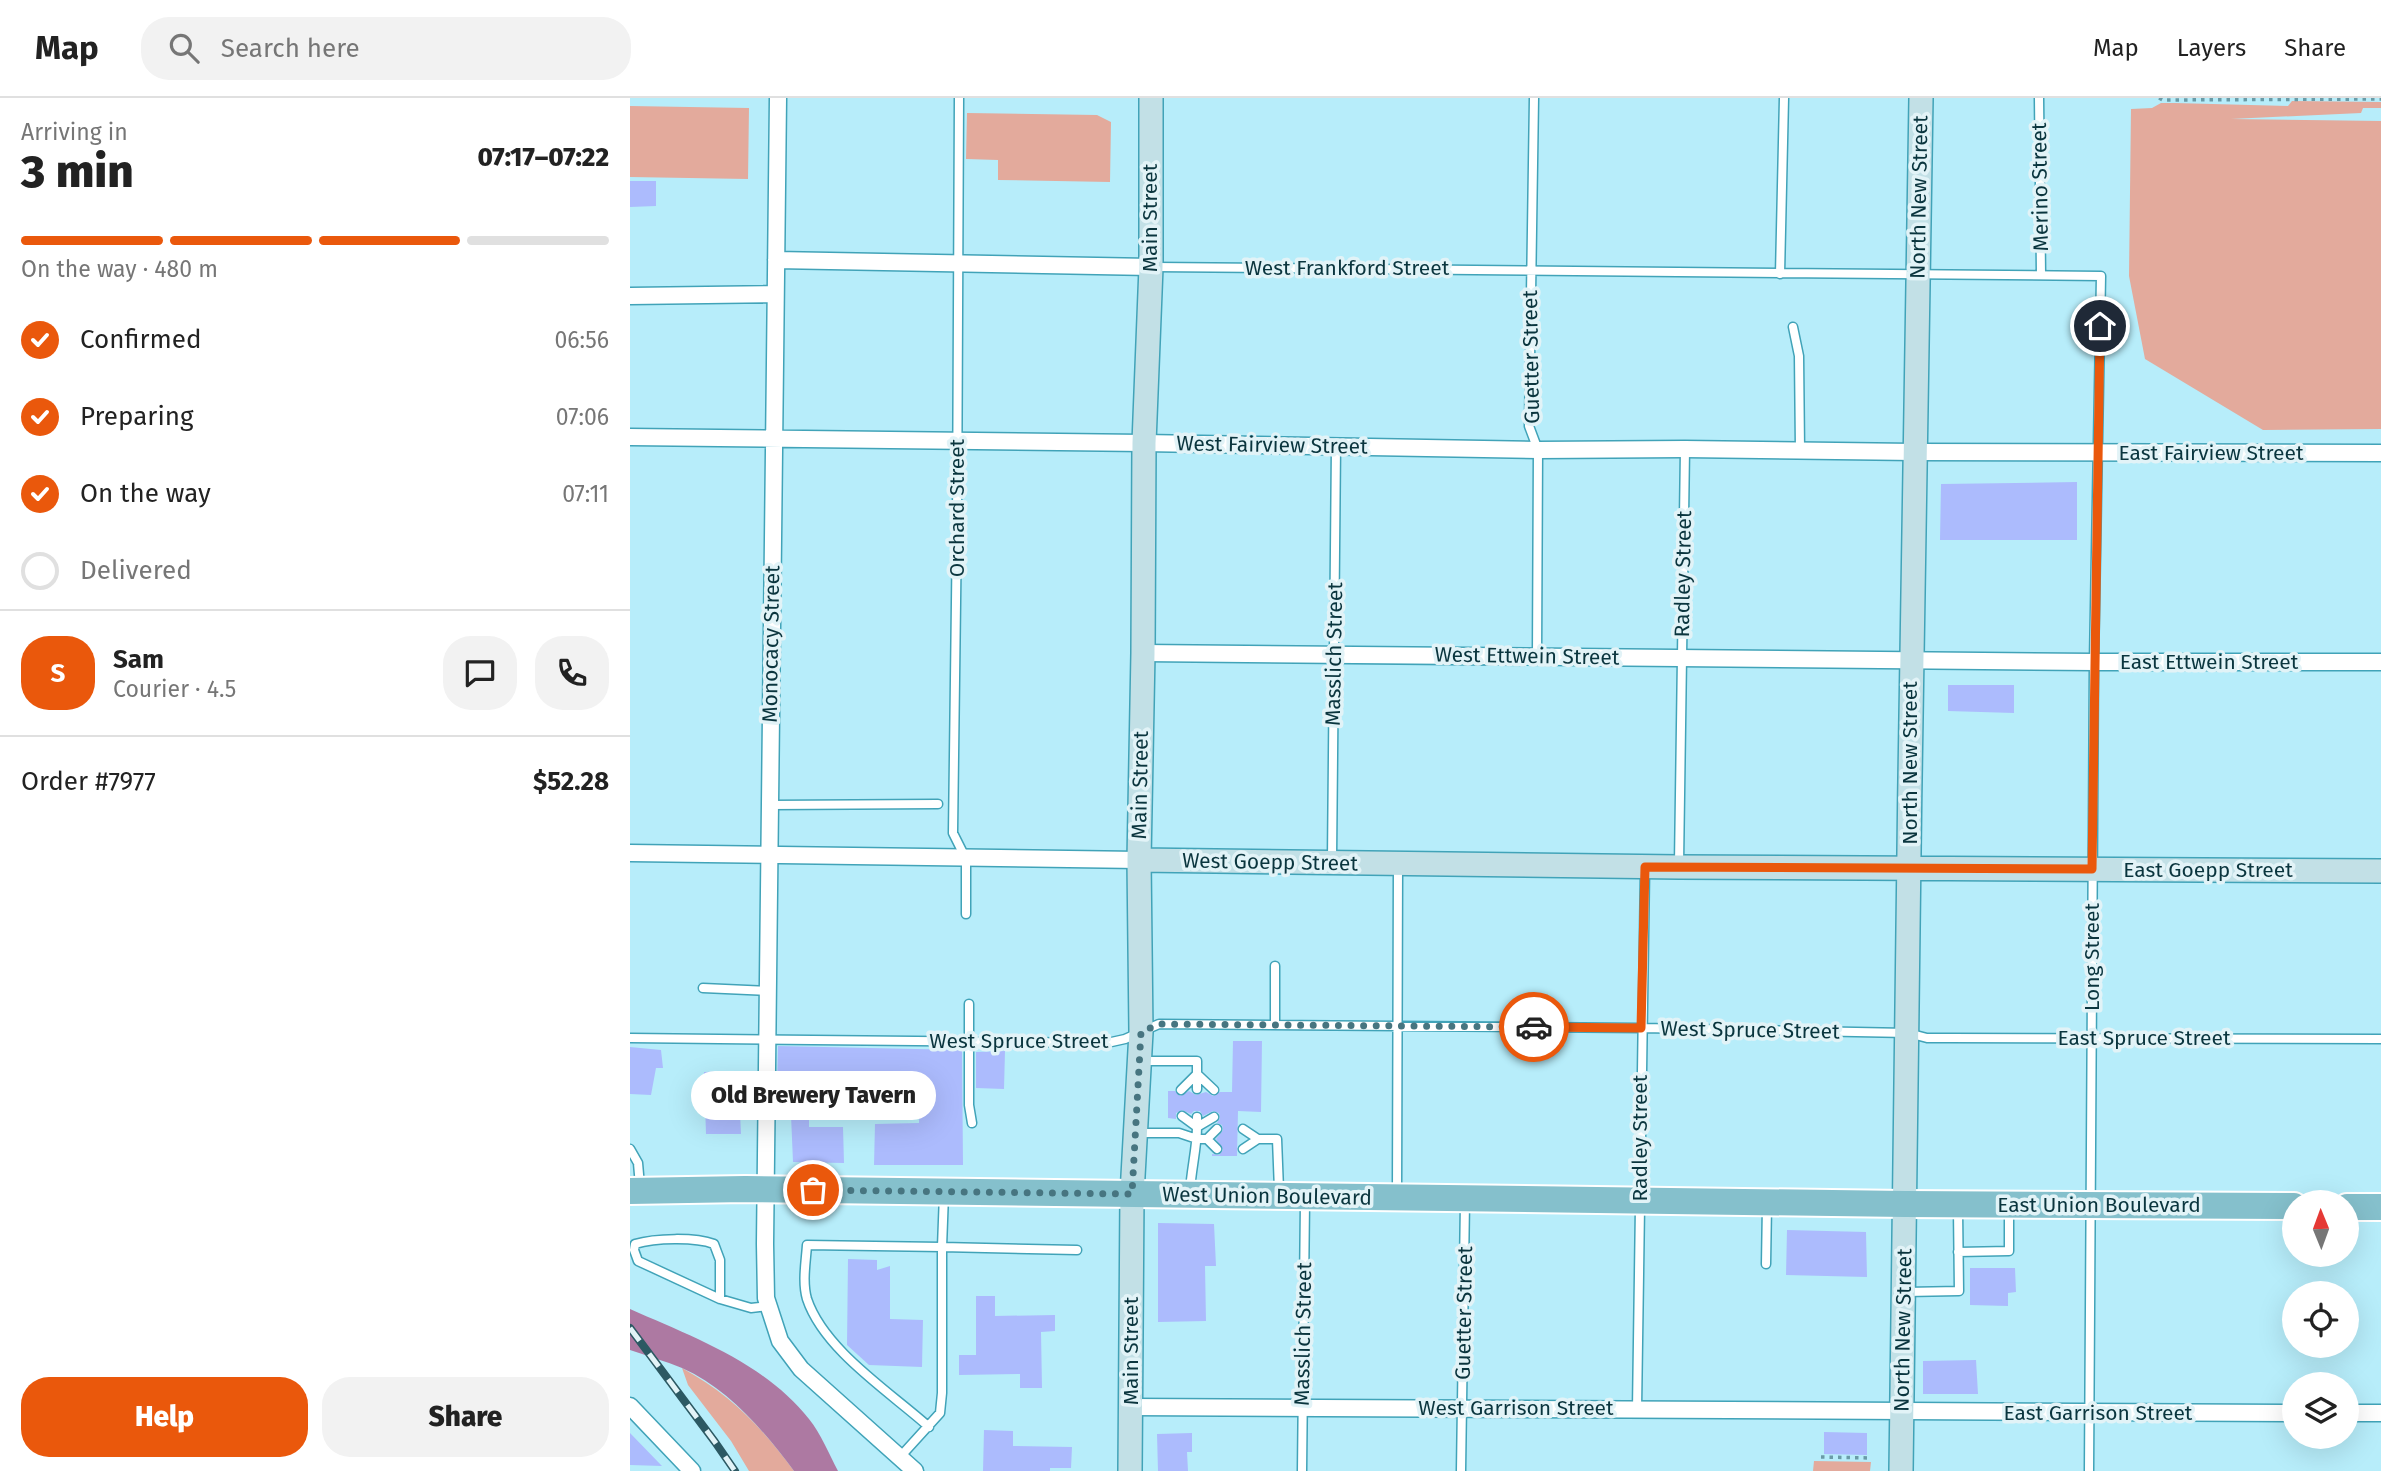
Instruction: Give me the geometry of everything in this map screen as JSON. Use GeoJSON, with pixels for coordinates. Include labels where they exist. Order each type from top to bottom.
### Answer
{"type":"FeatureCollection","features":[{"type":"Feature","properties":{"kind":"main road","name":"West Union Boulevard"},"geometry":{"type":"LineString","coordinates":[[635,1191],[766,1189],[1905,1204]]}},
{"type":"Feature","properties":{"kind":"main road","name":"East Union Boulevard"},"geometry":{"type":"LineString","coordinates":[[1905,1204],[2282,1206]]}},
{"type":"Feature","properties":{"kind":"main road"},"geometry":{"type":"LineString","coordinates":[[2359,1206],[2381,1207]]}},
{"type":"Feature","properties":{"kind":"street","name":"Monocacy Street"},"geometry":{"type":"LineString","coordinates":[[778,98],[765,1244],[768,1306],[780,1340],[801,1369],[915,1471]]}},
{"type":"Feature","properties":{"kind":"street","name":"Main Street"},"geometry":{"type":"LineString","coordinates":[[1130,1471],[1132,1194],[1141,1032],[1139,860],[1144,443],[1151,267],[1151,98]]}},
{"type":"Feature","properties":{"kind":"street","name":"North New Street"},"geometry":{"type":"LineString","coordinates":[[1901,1471],[1910,869],[1910,660],[1921,98]]}},
{"type":"Feature","properties":{"kind":"street","name":"West Frankford Street"},"geometry":{"type":"LineString","coordinates":[[776,260],[1151,267]]}},
{"type":"Feature","properties":{"kind":"street"},"geometry":{"type":"LineString","coordinates":[[630,296],[775,294]]}},
{"type":"Feature","properties":{"kind":"street","name":"West Fairview Street"},"geometry":{"type":"LineString","coordinates":[[630,437],[1538,450],[1914,452]]}},
{"type":"Feature","properties":{"kind":"street","name":"East Fairview Street"},"geometry":{"type":"LineString","coordinates":[[1914,452],[2381,453]]}},
{"type":"Feature","properties":{"kind":"street","name":"West Ettwein Street"},"geometry":{"type":"LineString","coordinates":[[1143,653],[1910,660]]}},
{"type":"Feature","properties":{"kind":"street","name":"East Ettwein Street"},"geometry":{"type":"LineString","coordinates":[[1910,660],[2381,662]]}},
{"type":"Feature","properties":{"kind":"street","name":"West Goepp Street"},"geometry":{"type":"LineString","coordinates":[[630,853],[769,857],[1910,869]]}},
{"type":"Feature","properties":{"kind":"street","name":"East Goepp Street"},"geometry":{"type":"LineString","coordinates":[[1910,869],[2381,871]]}},
{"type":"Feature","properties":{"kind":"street"},"geometry":{"type":"LineString","coordinates":[[630,1406],[692,1471]]}},
{"type":"Feature","properties":{"kind":"street","name":"West Garrison Street"},"geometry":{"type":"LineString","coordinates":[[1131,1408],[1902,1412]]}},
{"type":"Feature","properties":{"kind":"street","name":"East Garrison Street"},"geometry":{"type":"LineString","coordinates":[[1902,1412],[2282,1413]]}},
{"type":"Feature","properties":{"kind":"street"},"geometry":{"type":"LineString","coordinates":[[2359,1413],[2381,1413]]}},
{"type":"Feature","properties":{"kind":"lane","name":"Orchard Street"},"geometry":{"type":"LineString","coordinates":[[959,98],[953,833],[966,859],[966,914]]}},
{"type":"Feature","properties":{"kind":"lane","name":"Guetter Street"},"geometry":{"type":"LineString","coordinates":[[1534,98],[1529,426],[1538,450],[1537,656]]}},
{"type":"Feature","properties":{"kind":"lane"},"geometry":{"type":"LineString","coordinates":[[1780,274],[1784,98]]}},
{"type":"Feature","properties":{"kind":"lane","name":"Merino Street"},"geometry":{"type":"LineString","coordinates":[[2039,98],[2041,275]]}},
{"type":"Feature","properties":{"kind":"lane","name":"West Frankford Street"},"geometry":{"type":"LineString","coordinates":[[1151,267],[2101,276]]}},
{"type":"Feature","properties":{"kind":"lane","name":"Long Street"},"geometry":{"type":"LineString","coordinates":[[2089,1471],[2094,662],[2101,276]]}},
{"type":"Feature","properties":{"kind":"lane"},"geometry":{"type":"LineString","coordinates":[[1793,327],[1799,356],[1800,450]]}},
{"type":"Feature","properties":{"kind":"lane","name":"Masslich Street"},"geometry":{"type":"LineString","coordinates":[[1332,862],[1336,446]]}},
{"type":"Feature","properties":{"kind":"lane","name":"Radley Street"},"geometry":{"type":"LineString","coordinates":[[1679,867],[1685,449]]}},
{"type":"Feature","properties":{"kind":"lane"},"geometry":{"type":"LineString","coordinates":[[770,805],[938,804]]}},
{"type":"Feature","properties":{"kind":"lane"},"geometry":{"type":"LineString","coordinates":[[1397,1198],[1398,863]]}},
{"type":"Feature","properties":{"kind":"lane","name":"Radley Street"},"geometry":{"type":"LineString","coordinates":[[1637,1409],[1645,867]]}},
{"type":"Feature","properties":{"kind":"lane"},"geometry":{"type":"LineString","coordinates":[[1275,966],[1275,1025]]}},
{"type":"Feature","properties":{"kind":"lane"},"geometry":{"type":"LineString","coordinates":[[703,988],[769,991]]}},
{"type":"Feature","properties":{"kind":"lane"},"geometry":{"type":"LineString","coordinates":[[969,1004],[969,1105],[972,1123]]}},
{"type":"Feature","properties":{"kind":"lane","name":"West Spruce Street"},"geometry":{"type":"LineString","coordinates":[[630,1038],[1107,1043],[1159,1024],[1908,1033]]}},
{"type":"Feature","properties":{"kind":"lane","name":"East Spruce Street"},"geometry":{"type":"LineString","coordinates":[[1908,1033],[1927,1038],[2381,1039]]}},
{"type":"Feature","properties":{"kind":"lane"},"geometry":{"type":"LineString","coordinates":[[1139,1061],[1197,1061],[1197,1089]]}},
{"type":"Feature","properties":{"kind":"lane"},"geometry":{"type":"LineString","coordinates":[[1181,1090],[1197,1073]]}},
{"type":"Feature","properties":{"kind":"lane"},"geometry":{"type":"LineString","coordinates":[[1197,1073],[1214,1090]]}},
{"type":"Feature","properties":{"kind":"lane"},"geometry":{"type":"LineString","coordinates":[[768,1099],[877,1099]]}},
{"type":"Feature","properties":{"kind":"lane"},"geometry":{"type":"LineString","coordinates":[[1182,1116],[1197,1122],[1214,1117]]}},
{"type":"Feature","properties":{"kind":"lane"},"geometry":{"type":"LineString","coordinates":[[1197,1122],[1202,1139]]}},
{"type":"Feature","properties":{"kind":"lane"},"geometry":{"type":"LineString","coordinates":[[1190,1195],[1191,1167],[1202,1139],[1217,1129]]}},
{"type":"Feature","properties":{"kind":"lane"},"geometry":{"type":"LineString","coordinates":[[1244,1129],[1258,1139]]}},
{"type":"Feature","properties":{"kind":"lane"},"geometry":{"type":"LineString","coordinates":[[1136,1133],[1179,1133],[1202,1139],[1217,1149]]}},
{"type":"Feature","properties":{"kind":"lane"},"geometry":{"type":"LineString","coordinates":[[1243,1149],[1258,1139],[1277,1139],[1279,1196]]}},
{"type":"Feature","properties":{"kind":"lane"},"geometry":{"type":"LineString","coordinates":[[630,1149],[638,1163],[635,1191]]}},
{"type":"Feature","properties":{"kind":"lane"},"geometry":{"type":"LineString","coordinates":[[900,1457],[940,1413],[944,1191]]}},
{"type":"Feature","properties":{"kind":"lane","name":"Masslich Street"},"geometry":{"type":"LineString","coordinates":[[1302,1471],[1305,1196]]}},
{"type":"Feature","properties":{"kind":"lane","name":"Guetter Street"},"geometry":{"type":"LineString","coordinates":[[1461,1471],[1465,1198]]}},
{"type":"Feature","properties":{"kind":"lane"},"geometry":{"type":"LineString","coordinates":[[1766,1264],[1768,1202]]}},
{"type":"Feature","properties":{"kind":"lane"},"geometry":{"type":"LineString","coordinates":[[1903,1292],[1959,1292],[1958,1204]]}},
{"type":"Feature","properties":{"kind":"lane"},"geometry":{"type":"LineString","coordinates":[[1958,1252],[2009,1251],[2008,1205]]}},
{"type":"Feature","properties":{"kind":"lane"},"geometry":{"type":"LineString","coordinates":[[720,1299],[720,1260],[715,1244],[705,1241],[647,1241],[635,1244],[638,1261],[720,1299],[751,1308],[768,1306]]}},
{"type":"Feature","properties":{"kind":"lane"},"geometry":{"type":"LineString","coordinates":[[929,1427],[868,1375],[816,1321],[806,1296],[807,1245],[1077,1250]]}},
{"type":"Feature","properties":{"kind":"path"},"geometry":{"type":"LineString","coordinates":[[2159,98],[2381,99]]}},
{"type":"Feature","properties":{"kind":"path"},"geometry":{"type":"LineString","coordinates":[[1821,1457],[1871,1458]]}},
{"type":"Feature","properties":{"kind":"shaded area"},"geometry":{"type":"Polygon","coordinates":[[[2292,101],[2381,102],[2381,108],[2363,108],[2361,113],[2231,119],[2381,121],[2381,429],[2263,430],[2145,359],[2129,276],[2131,109],[2152,108],[2161,103],[2288,106],[2292,101]]]}},
{"type":"Feature","properties":{"kind":"shaded area"},"geometry":{"type":"Polygon","coordinates":[[[630,106],[749,108],[748,179],[630,177],[630,106]]]}},
{"type":"Feature","properties":{"kind":"shaded area"},"geometry":{"type":"Polygon","coordinates":[[[967,113],[1097,115],[1111,122],[1110,182],[998,180],[998,160],[966,159],[967,113]]]}},
{"type":"Feature","properties":{"kind":"shaded area"},"geometry":{"type":"Polygon","coordinates":[[[630,1309],[703,1341],[771,1382],[809,1419],[838,1471],[794,1471],[758,1426],[715,1387],[682,1368],[630,1350],[630,1309]]]}},
{"type":"Feature","properties":{"kind":"shaded area"},"geometry":{"type":"Polygon","coordinates":[[[682,1368],[716,1389],[744,1413],[794,1471],[749,1471],[731,1441],[688,1385],[682,1368]]]}},
{"type":"Feature","properties":{"kind":"shaded area"},"geometry":{"type":"Polygon","coordinates":[[[1814,1461],[1871,1462],[1870,1471],[1813,1471],[1814,1461]]]}},
{"type":"Feature","properties":{"kind":"building"},"geometry":{"type":"Polygon","coordinates":[[[630,181],[656,181],[656,206],[630,207],[630,181]]]}},
{"type":"Feature","properties":{"kind":"building"},"geometry":{"type":"Polygon","coordinates":[[[2077,482],[2077,540],[1940,540],[1941,484],[2077,482]]]}},
{"type":"Feature","properties":{"kind":"building"},"geometry":{"type":"Polygon","coordinates":[[[1948,685],[2014,685],[2014,713],[1948,711],[1948,685]]]}},
{"type":"Feature","properties":{"kind":"building"},"geometry":{"type":"Polygon","coordinates":[[[1233,1041],[1262,1041],[1261,1112],[1238,1111],[1237,1156],[1212,1156],[1219,1155],[1223,1150],[1216,1139],[1223,1130],[1222,1125],[1217,1123],[1219,1113],[1213,1111],[1203,1116],[1200,1111],[1191,1114],[1182,1110],[1176,1113],[1176,1119],[1168,1118],[1168,1091],[1175,1091],[1180,1096],[1189,1091],[1196,1095],[1206,1092],[1213,1096],[1220,1092],[1232,1092],[1233,1041]]]}},
{"type":"Feature","properties":{"kind":"building"},"geometry":{"type":"Polygon","coordinates":[[[778,1046],[962,1050],[963,1165],[874,1165],[875,1124],[919,1123],[920,1093],[777,1087],[778,1046]]]}},
{"type":"Feature","properties":{"kind":"building"},"geometry":{"type":"Polygon","coordinates":[[[630,1047],[661,1050],[663,1068],[656,1068],[651,1095],[630,1094],[630,1047]]]}},
{"type":"Feature","properties":{"kind":"building"},"geometry":{"type":"Polygon","coordinates":[[[1005,1051],[1004,1089],[976,1088],[976,1052],[1005,1051]]]}},
{"type":"Feature","properties":{"kind":"building"},"geometry":{"type":"Polygon","coordinates":[[[738,1071],[741,1134],[706,1134],[704,1072],[738,1071]]]}},
{"type":"Feature","properties":{"kind":"building"},"geometry":{"type":"Polygon","coordinates":[[[809,1114],[809,1127],[843,1127],[844,1163],[793,1162],[791,1115],[809,1114]]]}},
{"type":"Feature","properties":{"kind":"building"},"geometry":{"type":"Polygon","coordinates":[[[1158,1223],[1214,1224],[1216,1266],[1205,1266],[1206,1321],[1158,1322],[1158,1223]]]}},
{"type":"Feature","properties":{"kind":"building"},"geometry":{"type":"Polygon","coordinates":[[[1787,1230],[1866,1232],[1867,1277],[1786,1275],[1787,1230]]]}},
{"type":"Feature","properties":{"kind":"building"},"geometry":{"type":"Polygon","coordinates":[[[848,1259],[877,1260],[877,1270],[890,1266],[890,1319],[923,1320],[922,1367],[869,1365],[847,1345],[848,1259]]]}},
{"type":"Feature","properties":{"kind":"building"},"geometry":{"type":"Polygon","coordinates":[[[1970,1268],[2015,1268],[2016,1292],[2008,1293],[2008,1306],[1970,1305],[1970,1268]]]}},
{"type":"Feature","properties":{"kind":"building"},"geometry":{"type":"Polygon","coordinates":[[[976,1296],[995,1296],[995,1316],[1055,1315],[1055,1331],[1041,1332],[1042,1388],[1020,1388],[1020,1374],[959,1375],[959,1355],[976,1355],[976,1296]]]}},
{"type":"Feature","properties":{"kind":"building"},"geometry":{"type":"Polygon","coordinates":[[[1976,1360],[1978,1394],[1923,1394],[1923,1361],[1976,1360]]]}},
{"type":"Feature","properties":{"kind":"building"},"geometry":{"type":"Polygon","coordinates":[[[984,1430],[1013,1431],[1013,1446],[1072,1447],[1071,1468],[1050,1468],[1050,1471],[983,1471],[984,1430]]]}},
{"type":"Feature","properties":{"kind":"building"},"geometry":{"type":"Polygon","coordinates":[[[1824,1432],[1867,1433],[1867,1455],[1824,1454],[1824,1432]]]}},
{"type":"Feature","properties":{"kind":"building"},"geometry":{"type":"Polygon","coordinates":[[[630,1433],[662,1466],[630,1465],[630,1433]]]}},
{"type":"Feature","properties":{"kind":"building"},"geometry":{"type":"Polygon","coordinates":[[[1192,1433],[1192,1452],[1187,1452],[1188,1471],[1158,1471],[1157,1434],[1192,1433]]]}},
{"type":"Feature","properties":{"kind":"railway"},"geometry":{"type":"LineString","coordinates":[[630,1328],[735,1471]]}},
{"type":"Feature","properties":{"kind":"way so far"},"geometry":{"type":"LineString","coordinates":[[813,1190],[1132,1194],[1141,1032],[1159,1024],[1534,1027]]}},
{"type":"Feature","properties":{"kind":"place","name":"Old Brewery Tavern"},"geometry":{"type":"Point","coordinates":[813,1190]}},
{"type":"Feature","properties":{"kind":"route"},"geometry":{"type":"LineString","coordinates":[[1534,1027],[1641,1028],[1645,867],[2092,869],[2100,326]]}}]}
